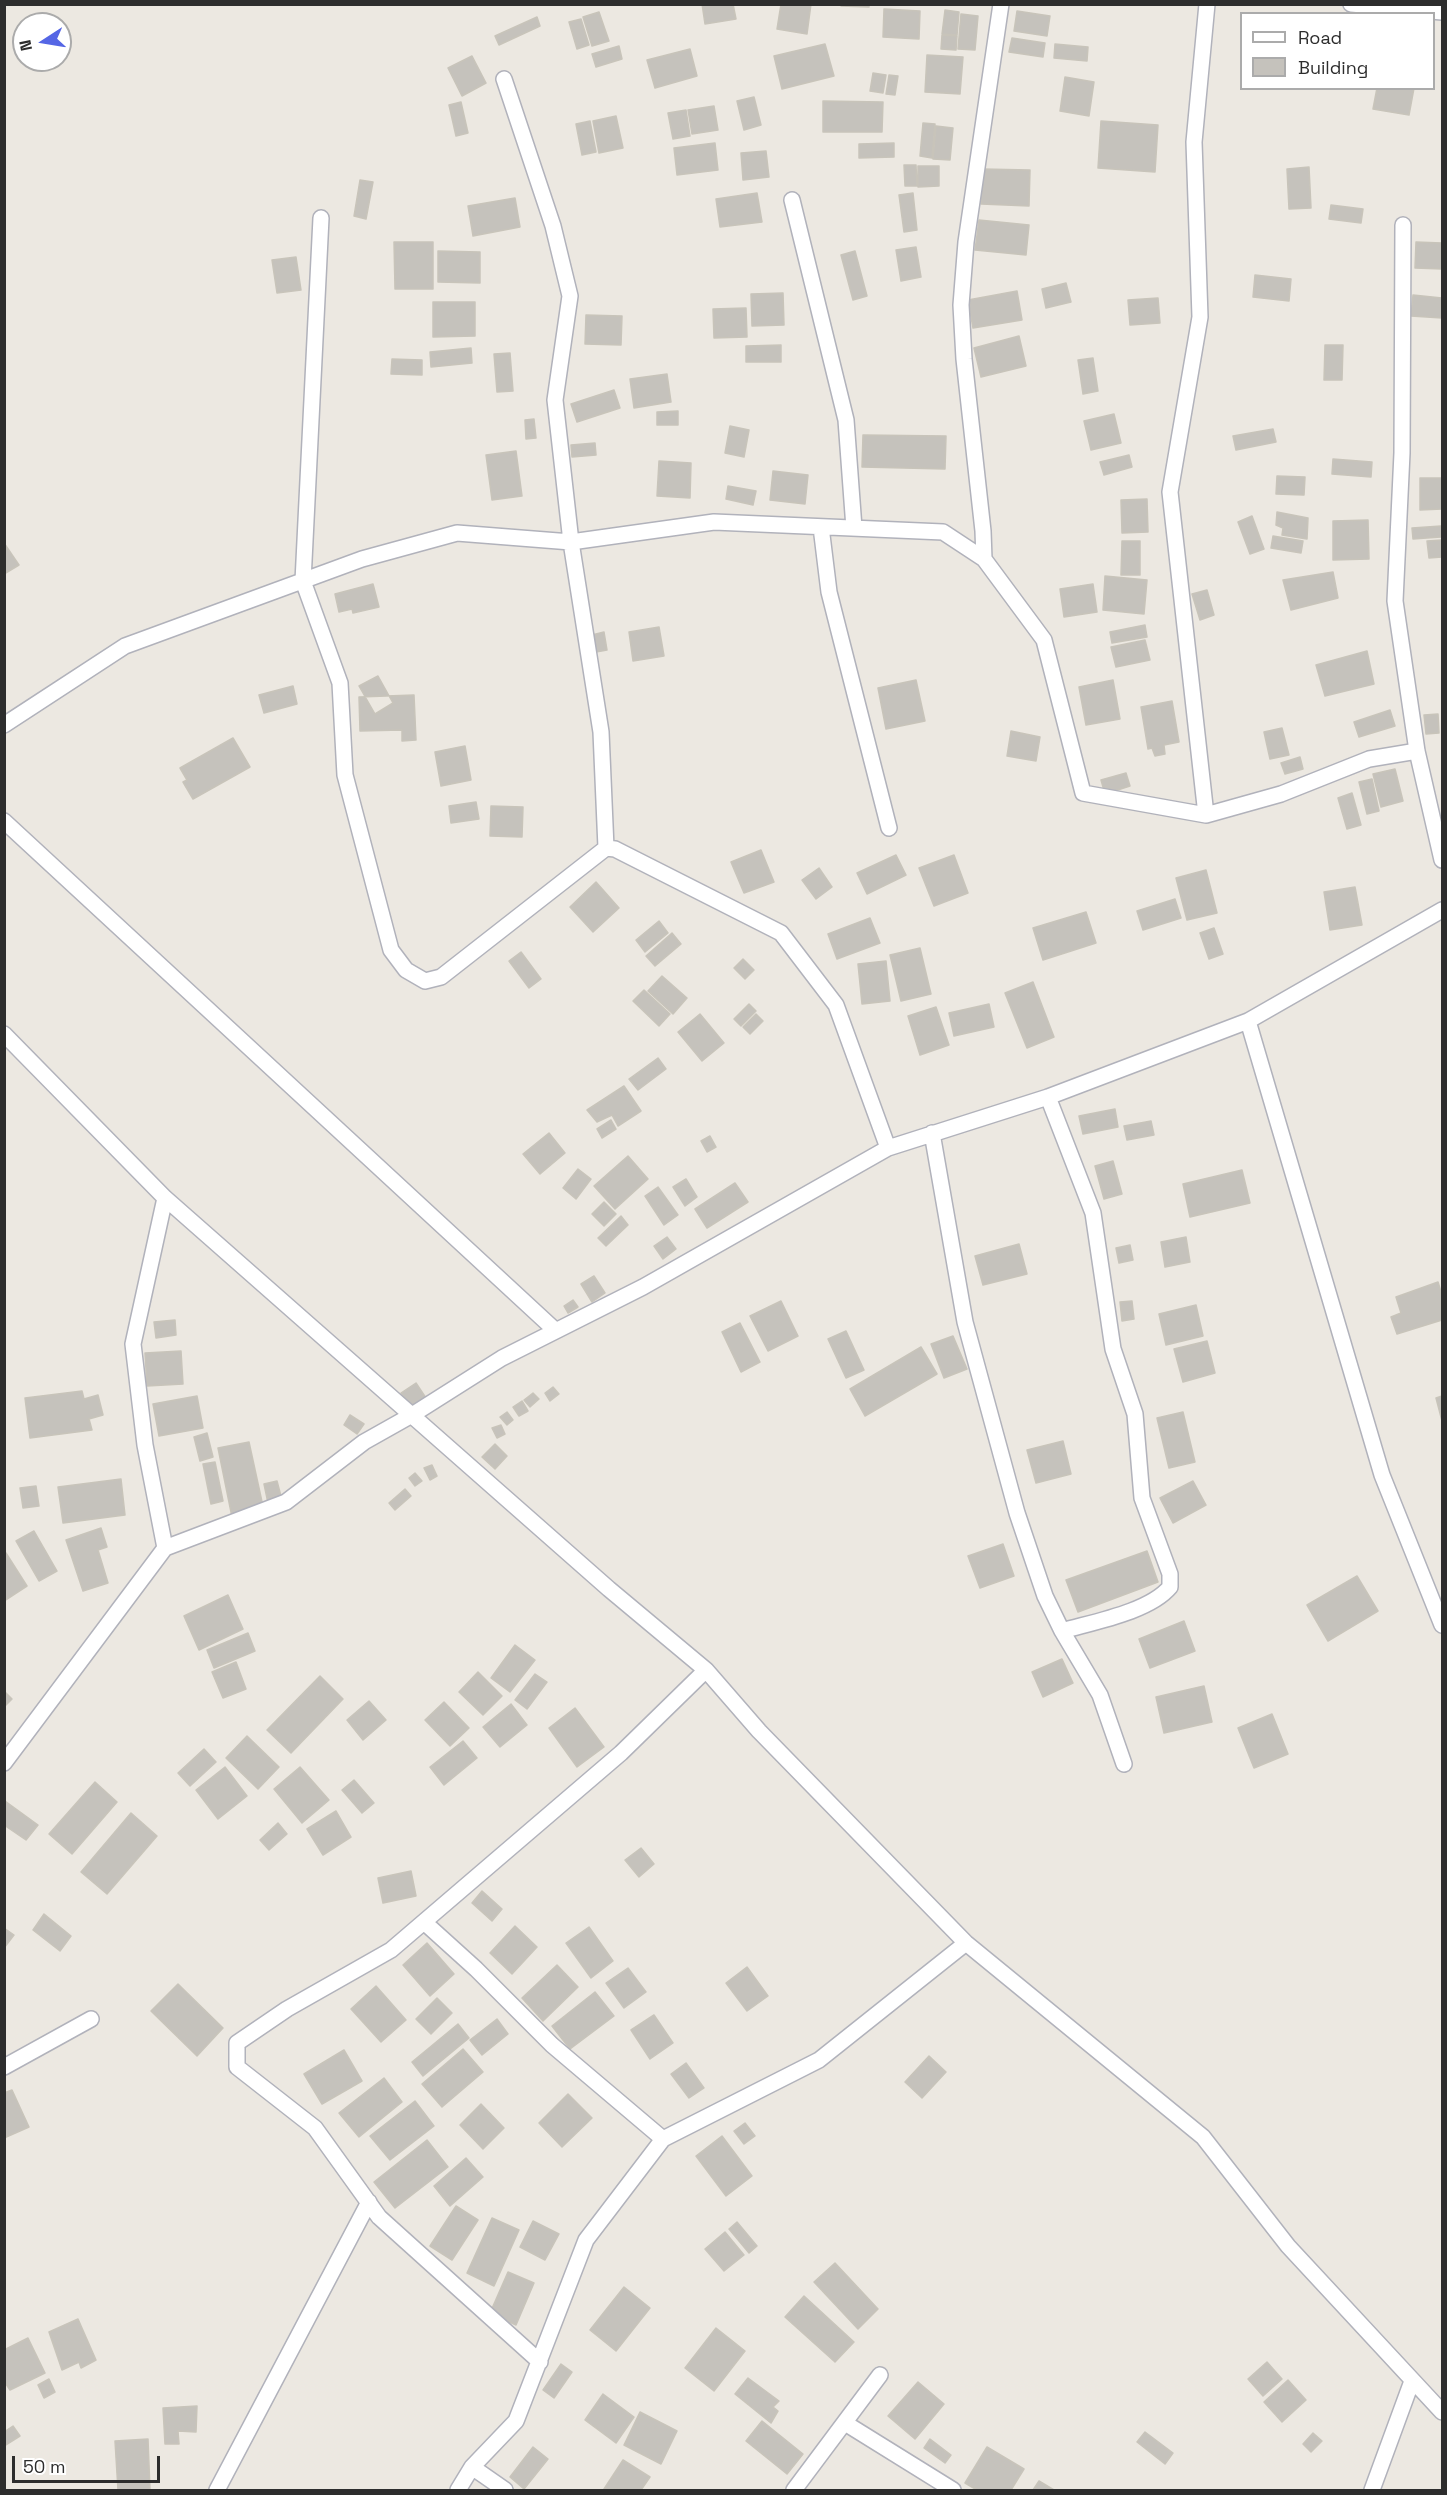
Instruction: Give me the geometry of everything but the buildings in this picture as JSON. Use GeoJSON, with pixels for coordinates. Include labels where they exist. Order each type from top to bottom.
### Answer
{"type":"FeatureCollection","features":[{"type":"Feature","properties":{"kind":"street"},"geometry":{"type":"LineString","coordinates":[[984,559],[964,359],[961,306],[966,242],[1001,4]]}},
{"type":"Feature","properties":{"kind":"street"},"geometry":{"type":"LineString","coordinates":[[1206,815],[1170,492],[1200,317],[1194,142],[1207,4]]}},
{"type":"Feature","properties":{"kind":"street"},"geometry":{"type":"LineString","coordinates":[[1351,4],[1443,12]]}},
{"type":"Feature","properties":{"kind":"street"},"geometry":{"type":"LineString","coordinates":[[504,79],[553,226],[570,296],[555,400],[571,542],[601,732],[606,848]]}},
{"type":"Feature","properties":{"kind":"street"},"geometry":{"type":"LineString","coordinates":[[792,200],[846,420],[854,528]]}},
{"type":"Feature","properties":{"kind":"street"},"geometry":{"type":"LineString","coordinates":[[321,218],[303,581],[340,683],[345,775],[391,950],[406,970],[425,981],[441,977],[606,848],[615,849],[781,933],[837,1005],[888,1148]]}},
{"type":"Feature","properties":{"kind":"street"},"geometry":{"type":"LineString","coordinates":[[1403,225],[1402,453],[1395,601],[1417,751],[1443,860]]}},
{"type":"Feature","properties":{"kind":"street"},"geometry":{"type":"LineString","coordinates":[[4,725],[125,646],[362,559],[457,533],[571,542],[714,522],[943,532],[984,559],[1044,640],[1083,793],[1206,815],[1281,794],[1369,759],[1417,751]]}},
{"type":"Feature","properties":{"kind":"street"},"geometry":{"type":"LineString","coordinates":[[821,527],[829,592],[889,828]]}},
{"type":"Feature","properties":{"kind":"street"},"geometry":{"type":"LineString","coordinates":[[4,821],[556,1331]]}},
{"type":"Feature","properties":{"kind":"street"},"geometry":{"type":"LineString","coordinates":[[4,1763],[165,1548],[286,1502],[364,1442],[412,1415],[502,1358],[643,1287],[888,1148],[1048,1097],[1248,1021],[1443,910]]}},
{"type":"Feature","properties":{"kind":"street"},"geometry":{"type":"LineString","coordinates":[[1248,1021],[1382,1475],[1443,1625]]}},
{"type":"Feature","properties":{"kind":"street"},"geometry":{"type":"LineString","coordinates":[[4,1034],[165,1198],[609,1589],[706,1670],[759,1731],[966,1943],[1203,2136],[1288,2246],[1443,2412]]}},
{"type":"Feature","properties":{"kind":"street"},"geometry":{"type":"LineString","coordinates":[[1048,1097],[1093,1213],[1113,1349],[1135,1414],[1142,1498],[1170,1574],[1170,1587],[1156,1600],[1062,1631]]}},
{"type":"Feature","properties":{"kind":"street"},"geometry":{"type":"LineString","coordinates":[[932,1134],[965,1322],[1017,1513],[1045,1596],[1062,1631],[1100,1695],[1125,1764]]}},
{"type":"Feature","properties":{"kind":"street"},"geometry":{"type":"LineString","coordinates":[[165,1198],[133,1344],[145,1445],[165,1548]]}},
{"type":"Feature","properties":{"kind":"street"},"geometry":{"type":"LineString","coordinates":[[540,2362],[379,2217],[315,2128],[237,2067],[237,2043],[287,2009],[391,1950],[621,1753],[706,1670]]}},
{"type":"Feature","properties":{"kind":"street"},"geometry":{"type":"LineString","coordinates":[[424,1923],[476,1969],[552,2045],[663,2139]]}},
{"type":"Feature","properties":{"kind":"street"},"geometry":{"type":"LineString","coordinates":[[458,2490],[472,2467],[516,2421],[586,2240],[663,2139],[819,2060],[966,1943]]}},
{"type":"Feature","properties":{"kind":"street"},"geometry":{"type":"LineString","coordinates":[[4,2067],[91,2019]]}},
{"type":"Feature","properties":{"kind":"street"},"geometry":{"type":"LineString","coordinates":[[217,2490],[369,2202]]}},
{"type":"Feature","properties":{"kind":"street"},"geometry":{"type":"LineString","coordinates":[[794,2490],[880,2375]]}},
{"type":"Feature","properties":{"kind":"street"},"geometry":{"type":"LineString","coordinates":[[1372,2490],[1412,2381]]}},
{"type":"Feature","properties":{"kind":"street"},"geometry":{"type":"LineString","coordinates":[[845,2423],[953,2490]]}},
{"type":"Feature","properties":{"kind":"street"},"geometry":{"type":"LineString","coordinates":[[472,2467],[505,2490]]}}]}
